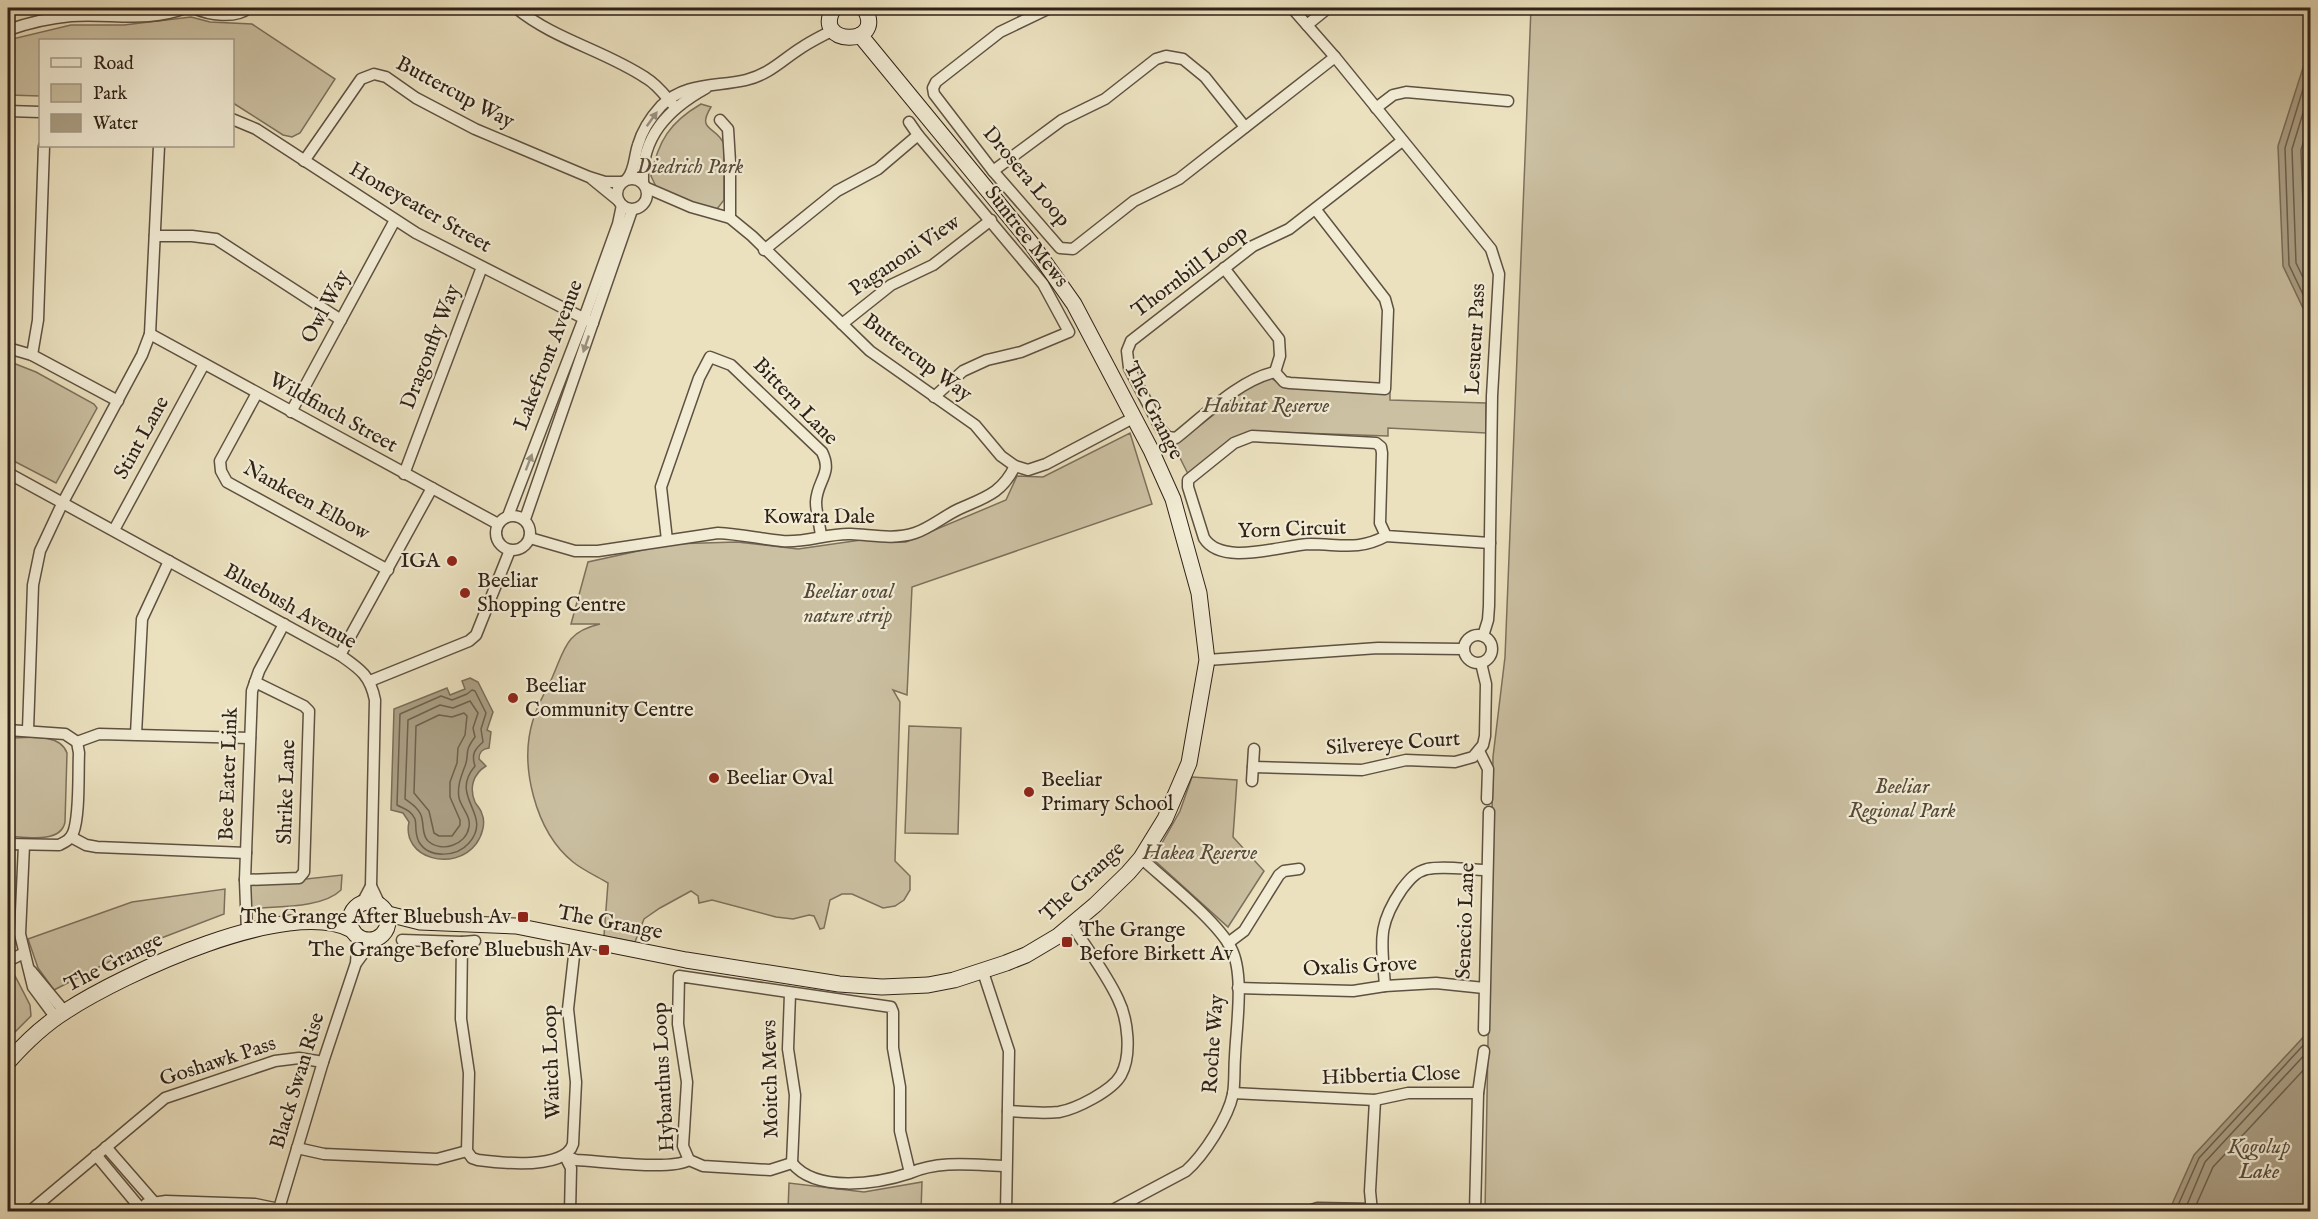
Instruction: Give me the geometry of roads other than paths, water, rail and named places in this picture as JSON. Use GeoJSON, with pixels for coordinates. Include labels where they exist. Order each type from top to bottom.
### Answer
{"type":"FeatureCollection","features":[{"type":"Feature","properties":{"kind":"street"},"geometry":{"type":"LineString","coordinates":[[8,30],[69,12],[152,16],[185,8]]}},
{"type":"Feature","properties":{"kind":"street"},"geometry":{"type":"LineString","coordinates":[[194,8],[218,14],[244,11]]}},
{"type":"Feature","properties":{"kind":"street"},"geometry":{"type":"LineString","coordinates":[[516,8],[554,34],[626,66],[647,78],[672,104]]}},
{"type":"Feature","properties":{"kind":"street"},"geometry":{"type":"LineString","coordinates":[[831,15],[837,34],[848,39],[865,31],[868,19],[864,8]]}},
{"type":"Feature","properties":{"kind":"street","name":"Drosera Loop"},"geometry":{"type":"LineString","coordinates":[[1050,8],[1000,32],[936,82],[933,88],[934,94],[993,171],[1060,248],[1069,250],[1134,201],[1179,178],[1335,57]]}},
{"type":"Feature","properties":{"kind":"street","name":"Lesueur Pass"},"geometry":{"type":"LineString","coordinates":[[1292,8],[1335,57],[1491,249],[1499,274],[1492,396],[1488,620],[1483,636],[1492,646],[1488,660],[1481,663]]}},
{"type":"Feature","properties":{"kind":"street"},"geometry":{"type":"LineString","coordinates":[[1307,25],[1328,8]]}},
{"type":"Feature","properties":{"kind":"street"},"geometry":{"type":"LineString","coordinates":[[672,104],[648,146],[642,168],[646,202],[640,208],[624,205],[617,193],[624,181],[632,174],[643,132],[650,120],[672,104],[714,84],[744,81],[764,75],[801,48],[831,15]]}},
{"type":"Feature","properties":{"kind":"street","name":"The Grange"},"geometry":{"type":"LineString","coordinates":[[327,921],[367,934],[420,922],[516,926],[766,973],[864,987],[928,985],[983,972],[1026,955],[1059,936],[1115,887],[1141,858],[1165,819],[1189,764],[1207,660],[1199,593],[1173,499],[1151,450],[1074,304],[1031,243],[860,35]]}},
{"type":"Feature","properties":{"kind":"street"},"geometry":{"type":"LineString","coordinates":[[993,171],[1062,120],[1105,99],[1156,59],[1166,56],[1183,59],[1205,77],[1245,127]]}},
{"type":"Feature","properties":{"kind":"street","name":"Buttercup Way"},"geometry":{"type":"LineString","coordinates":[[304,161],[361,79],[374,74],[386,77],[416,98],[475,129],[589,177],[605,182],[624,181]]}},
{"type":"Feature","properties":{"kind":"street"},"geometry":{"type":"LineString","coordinates":[[1376,108],[1393,95],[1406,92],[1508,101]]}},
{"type":"Feature","properties":{"kind":"street"},"geometry":{"type":"LineString","coordinates":[[8,111],[39,112]]}},
{"type":"Feature","properties":{"kind":"street","name":"Honeyeater Street"},"geometry":{"type":"LineString","coordinates":[[234,119],[256,129],[395,220],[482,267],[589,320]]}},
{"type":"Feature","properties":{"kind":"street"},"geometry":{"type":"LineString","coordinates":[[720,120],[728,129],[730,218]]}},
{"type":"Feature","properties":{"kind":"street","name":"Suntree Mews"},"geometry":{"type":"LineString","coordinates":[[909,122],[1043,284],[1069,332],[1022,352],[987,360],[963,371],[934,397]]}},
{"type":"Feature","properties":{"kind":"street"},"geometry":{"type":"LineString","coordinates":[[764,250],[837,191],[878,169],[918,135]]}},
{"type":"Feature","properties":{"kind":"street","name":"Thornbill Loop"},"geometry":{"type":"LineString","coordinates":[[1275,372],[1250,381],[1176,438],[1172,438],[1162,430],[1129,368],[1127,351],[1135,337],[1224,268],[1253,246],[1289,229],[1316,210],[1402,141]]}},
{"type":"Feature","properties":{"kind":"street"},"geometry":{"type":"LineString","coordinates":[[32,355],[38,320],[44,147]]}},
{"type":"Feature","properties":{"kind":"street"},"geometry":{"type":"LineString","coordinates":[[28,730],[34,572],[40,551],[62,504],[142,355],[150,334],[159,147]]}},
{"type":"Feature","properties":{"kind":"street","name":"Buttercup Way"},"geometry":{"type":"LineString","coordinates":[[589,177],[624,205]]}},
{"type":"Feature","properties":{"kind":"street"},"geometry":{"type":"LineString","coordinates":[[624,181],[635,179],[645,185]]}},
{"type":"Feature","properties":{"kind":"street","name":"Buttercup Way"},"geometry":{"type":"LineString","coordinates":[[645,185],[691,207]]}},
{"type":"Feature","properties":{"kind":"street","name":"Buttercup Way"},"geometry":{"type":"LineString","coordinates":[[646,202],[691,207],[730,218],[752,236],[870,351],[975,425],[1001,456],[1015,465]]}},
{"type":"Feature","properties":{"kind":"street","name":"Lakefront Avenue"},"geometry":{"type":"LineString","coordinates":[[525,519],[624,205]]}},
{"type":"Feature","properties":{"kind":"street"},"geometry":{"type":"LineString","coordinates":[[1224,268],[1279,339],[1280,356],[1275,372],[1284,382],[1385,389],[1388,310],[1385,299],[1316,210]]}},
{"type":"Feature","properties":{"kind":"street","name":"Owl Way"},"geometry":{"type":"LineString","coordinates":[[291,412],[395,220]]}},
{"type":"Feature","properties":{"kind":"street","name":"Paganoni View"},"geometry":{"type":"LineString","coordinates":[[842,324],[891,285],[933,265],[991,220]]}},
{"type":"Feature","properties":{"kind":"street"},"geometry":{"type":"LineString","coordinates":[[154,236],[192,236],[216,239],[341,320]]}},
{"type":"Feature","properties":{"kind":"street","name":"Dragonfly Way"},"geometry":{"type":"LineString","coordinates":[[404,474],[482,267]]}},
{"type":"Feature","properties":{"kind":"street","name":"Lakefront Avenue"},"geometry":{"type":"LineString","coordinates":[[508,516],[589,320]]}},
{"type":"Feature","properties":{"kind":"street","name":"Wildfinch Street"},"geometry":{"type":"LineString","coordinates":[[150,334],[498,525]]}},
{"type":"Feature","properties":{"kind":"street"},"geometry":{"type":"LineString","coordinates":[[8,348],[32,355],[118,401]]}},
{"type":"Feature","properties":{"kind":"street","name":"Bittern Lane"},"geometry":{"type":"LineString","coordinates":[[667,540],[661,487],[699,378],[710,357],[731,365],[822,452],[827,463],[827,471],[819,485],[816,502],[821,536]]}},
{"type":"Feature","properties":{"kind":"street","name":"Stint Lane"},"geometry":{"type":"LineString","coordinates":[[114,531],[204,364]]}},
{"type":"Feature","properties":{"kind":"street","name":"Nankeen Elbow"},"geometry":{"type":"LineString","coordinates":[[257,393],[220,461],[221,471],[228,482],[388,570]]}},
{"type":"Feature","properties":{"kind":"street"},"geometry":{"type":"LineString","coordinates":[[1015,465],[1028,470],[1046,464],[1133,418]]}},
{"type":"Feature","properties":{"kind":"street","name":"Yorn Circuit"},"geometry":{"type":"LineString","coordinates":[[1386,536],[1380,523],[1382,453],[1381,447],[1376,443],[1252,436],[1234,443],[1188,480],[1188,487],[1207,544],[1229,552],[1254,553],[1310,544],[1358,547],[1386,536],[1490,543]]}},
{"type":"Feature","properties":{"kind":"street","name":"Kowara Dale"},"geometry":{"type":"LineString","coordinates":[[530,538],[575,551],[598,551],[718,533],[782,541],[804,541],[821,536],[850,534],[891,538],[916,533],[951,513],[999,491],[1009,479],[1015,465]]}},
{"type":"Feature","properties":{"kind":"street","name":"Bluebush Avenue"},"geometry":{"type":"LineString","coordinates":[[8,473],[340,655],[370,681]]}},
{"type":"Feature","properties":{"kind":"street"},"geometry":{"type":"LineString","coordinates":[[340,655],[432,488]]}},
{"type":"Feature","properties":{"kind":"street"},"geometry":{"type":"LineString","coordinates":[[516,515],[525,519],[531,532],[530,538],[521,548],[510,550],[502,546],[497,539],[498,525],[508,516],[516,515]]}},
{"type":"Feature","properties":{"kind":"street"},"geometry":{"type":"LineString","coordinates":[[371,886],[350,924],[367,934],[389,923],[371,886],[375,709],[370,681],[470,641],[476,634],[510,550]]}},
{"type":"Feature","properties":{"kind":"street"},"geometry":{"type":"LineString","coordinates":[[136,734],[142,619],[169,561]]}},
{"type":"Feature","properties":{"kind":"street","name":"Bee Eater Link"},"geometry":{"type":"LineString","coordinates":[[247,932],[245,880],[251,698],[255,682],[284,624]]}},
{"type":"Feature","properties":{"kind":"street"},"geometry":{"type":"LineString","coordinates":[[1481,663],[1469,661],[1463,649],[1470,637],[1483,636]]}},
{"type":"Feature","properties":{"kind":"street"},"geometry":{"type":"LineString","coordinates":[[1207,660],[1378,648],[1463,649]]}},
{"type":"Feature","properties":{"kind":"street","name":"Silvereye Court"},"geometry":{"type":"LineString","coordinates":[[1253,766],[1362,770],[1406,760],[1455,762],[1473,757],[1479,751],[1485,736],[1486,676],[1481,663]]}},
{"type":"Feature","properties":{"kind":"street","name":"Shrike Lane"},"geometry":{"type":"LineString","coordinates":[[245,880],[299,878],[304,872],[309,711],[304,706],[255,682]]}},
{"type":"Feature","properties":{"kind":"street"},"geometry":{"type":"LineString","coordinates":[[8,730],[65,734],[77,742],[79,753],[75,824],[71,837],[59,845],[8,844]]}},
{"type":"Feature","properties":{"kind":"street"},"geometry":{"type":"LineString","coordinates":[[77,742],[99,734],[250,738]]}},
{"type":"Feature","properties":{"kind":"street"},"geometry":{"type":"LineString","coordinates":[[1252,781],[1254,749]]}},
{"type":"Feature","properties":{"kind":"street"},"geometry":{"type":"LineString","coordinates":[[1479,751],[1488,769],[1487,800]]}},
{"type":"Feature","properties":{"kind":"street","name":"Senecio Lane"},"geometry":{"type":"LineString","coordinates":[[1484,1030],[1490,812]]}},
{"type":"Feature","properties":{"kind":"street"},"geometry":{"type":"LineString","coordinates":[[71,837],[86,845],[97,847],[246,853]]}},
{"type":"Feature","properties":{"kind":"street"},"geometry":{"type":"LineString","coordinates":[[24,845],[20,934],[28,969],[60,1015]]}},
{"type":"Feature","properties":{"kind":"street","name":"Roche Way"},"geometry":{"type":"LineString","coordinates":[[1109,1212],[1186,1171],[1196,1162],[1214,1137],[1233,1094],[1238,988],[1234,956],[1228,943],[1207,920],[1141,858]]}},
{"type":"Feature","properties":{"kind":"street"},"geometry":{"type":"LineString","coordinates":[[1384,986],[1382,942],[1384,924],[1393,902],[1410,879],[1424,870],[1434,868],[1487,870]]}},
{"type":"Feature","properties":{"kind":"street"},"geometry":{"type":"LineString","coordinates":[[1228,943],[1244,931],[1279,875],[1284,871],[1299,869]]}},
{"type":"Feature","properties":{"kind":"street"},"geometry":{"type":"LineString","coordinates":[[357,908],[371,901],[384,909]]}},
{"type":"Feature","properties":{"kind":"street","name":"The Grange"},"geometry":{"type":"LineString","coordinates":[[8,1062],[60,1015],[156,964],[203,944],[285,924],[327,921],[357,908]]}},
{"type":"Feature","properties":{"kind":"street","name":"The Grange"},"geometry":{"type":"LineString","coordinates":[[384,909],[420,922]]}},
{"type":"Feature","properties":{"kind":"street"},"geometry":{"type":"LineString","coordinates":[[1008,1111],[1050,1112],[1073,1108],[1113,1085],[1123,1068],[1126,1030],[1119,999],[1072,925]]}},
{"type":"Feature","properties":{"kind":"street","name":"Black Swan Rise"},"geometry":{"type":"LineString","coordinates":[[278,1210],[323,1062],[367,934]]}},
{"type":"Feature","properties":{"kind":"street","name":"Waitch Loop"},"geometry":{"type":"LineString","coordinates":[[564,1156],[573,1144],[576,1082],[568,1009],[576,938]]}},
{"type":"Feature","properties":{"kind":"street"},"geometry":{"type":"LineString","coordinates":[[402,940],[476,941]]}},
{"type":"Feature","properties":{"kind":"street"},"geometry":{"type":"LineString","coordinates":[[462,942],[462,1019],[469,1073],[467,1151],[475,1159],[546,1162],[564,1156],[576,1160],[666,1165],[683,1163],[688,1160]]}},
{"type":"Feature","properties":{"kind":"street"},"geometry":{"type":"LineString","coordinates":[[8,961],[24,952]]}},
{"type":"Feature","properties":{"kind":"street"},"geometry":{"type":"LineString","coordinates":[[983,972],[1007,1042],[1006,1212]]}},
{"type":"Feature","properties":{"kind":"street","name":"Hybanthus Loop"},"geometry":{"type":"LineString","coordinates":[[792,1163],[770,1170],[704,1166],[688,1160],[683,1146],[687,1082],[678,1024],[674,975],[892,1008],[893,1048],[900,1087],[899,1120],[910,1173]]}},
{"type":"Feature","properties":{"kind":"street","name":"Oxalis Grove"},"geometry":{"type":"LineString","coordinates":[[1238,988],[1340,992],[1384,986],[1436,983],[1484,988]]}},
{"type":"Feature","properties":{"kind":"street","name":"Moitch Mews"},"geometry":{"type":"LineString","coordinates":[[789,994],[788,1049],[795,1095],[792,1163]]}},
{"type":"Feature","properties":{"kind":"street"},"geometry":{"type":"LineString","coordinates":[[1475,1212],[1478,1093],[1484,1051]]}},
{"type":"Feature","properties":{"kind":"street","name":"Goshawk Pass"},"geometry":{"type":"LineString","coordinates":[[29,1212],[158,1102],[172,1094],[275,1062],[299,1058],[323,1062]]}},
{"type":"Feature","properties":{"kind":"street","name":"Hibbertia Close"},"geometry":{"type":"LineString","coordinates":[[1233,1094],[1374,1100],[1408,1093],[1478,1093]]}},
{"type":"Feature","properties":{"kind":"street"},"geometry":{"type":"LineString","coordinates":[[1306,1212],[1317,1208],[1371,1210],[1374,1100]]}},
{"type":"Feature","properties":{"kind":"street"},"geometry":{"type":"LineString","coordinates":[[106,1147],[154,1202]]}},
{"type":"Feature","properties":{"kind":"street"},"geometry":{"type":"LineString","coordinates":[[297,1148],[324,1154],[437,1159],[467,1151]]}},
{"type":"Feature","properties":{"kind":"street"},"geometry":{"type":"LineString","coordinates":[[96,1155],[140,1210],[154,1202],[255,1204],[278,1210]]}},
{"type":"Feature","properties":{"kind":"street"},"geometry":{"type":"LineString","coordinates":[[564,1156],[571,1168],[570,1212]]}},
{"type":"Feature","properties":{"kind":"street"},"geometry":{"type":"LineString","coordinates":[[792,1163],[804,1175],[839,1182],[874,1183],[925,1167],[955,1164],[1006,1166]]}},
{"type":"Feature","properties":{"kind":"water"},"geometry":{"type":"Polygon","coordinates":[[[2310,46],[2310,323],[2283,266],[2278,146],[2310,46]]]}},
{"type":"Feature","properties":{"kind":"water"},"geometry":{"type":"Polygon","coordinates":[[[470,678],[478,682],[493,712],[487,730],[491,732],[489,748],[481,751],[479,757],[486,766],[475,777],[472,787],[473,797],[484,821],[483,829],[476,844],[466,853],[455,858],[431,857],[413,845],[409,834],[409,822],[403,813],[391,810],[394,709],[447,688],[450,695],[465,689],[462,681],[470,678]]]}},
{"type":"Feature","properties":{"kind":"water","name":"Kogolup Lake"},"geometry":{"type":"Polygon","coordinates":[[[2310,1030],[2310,1211],[2169,1211],[2194,1155],[2310,1030]]]}},
{"type":"Feature","properties":{"kind":"place","name":"IGA"},"geometry":{"type":"Point","coordinates":[452,561]}},
{"type":"Feature","properties":{"kind":"place","name":"Beeliar Shopping Centre"},"geometry":{"type":"Point","coordinates":[465,593]}},
{"type":"Feature","properties":{"kind":"place","name":"Beeliar Community Centre"},"geometry":{"type":"Point","coordinates":[513,698]}},
{"type":"Feature","properties":{"kind":"place","name":"Beeliar Oval"},"geometry":{"type":"Point","coordinates":[714,778]}},
{"type":"Feature","properties":{"kind":"place","name":"Beeliar Primary School"},"geometry":{"type":"Point","coordinates":[1029,792]}},
{"type":"Feature","properties":{"kind":"place","name":"The Grange After Bluebush Av"},"geometry":{"type":"Point","coordinates":[523,917]}},
{"type":"Feature","properties":{"kind":"place","name":"The Grange Before Birkett Av"},"geometry":{"type":"Point","coordinates":[1067,942]}},
{"type":"Feature","properties":{"kind":"place","name":"The Grange Before Bluebush Av"},"geometry":{"type":"Point","coordinates":[604,950]}},
{"type":"Feature","properties":{"kind":"park label","name":"Diedrich Park"},"geometry":{"type":"Point","coordinates":[690,167]}},
{"type":"Feature","properties":{"kind":"park label","name":"Habitat Reserve"},"geometry":{"type":"Point","coordinates":[1266,406]}},
{"type":"Feature","properties":{"kind":"park label","name":"Beeliar oval nature strip"},"geometry":{"type":"Point","coordinates":[848,604]}},
{"type":"Feature","properties":{"kind":"park label","name":"Beeliar Regional Park"},"geometry":{"type":"Point","coordinates":[1902,799]}},
{"type":"Feature","properties":{"kind":"park label","name":"Hakea Reserve"},"geometry":{"type":"Point","coordinates":[1200,853]}}]}
